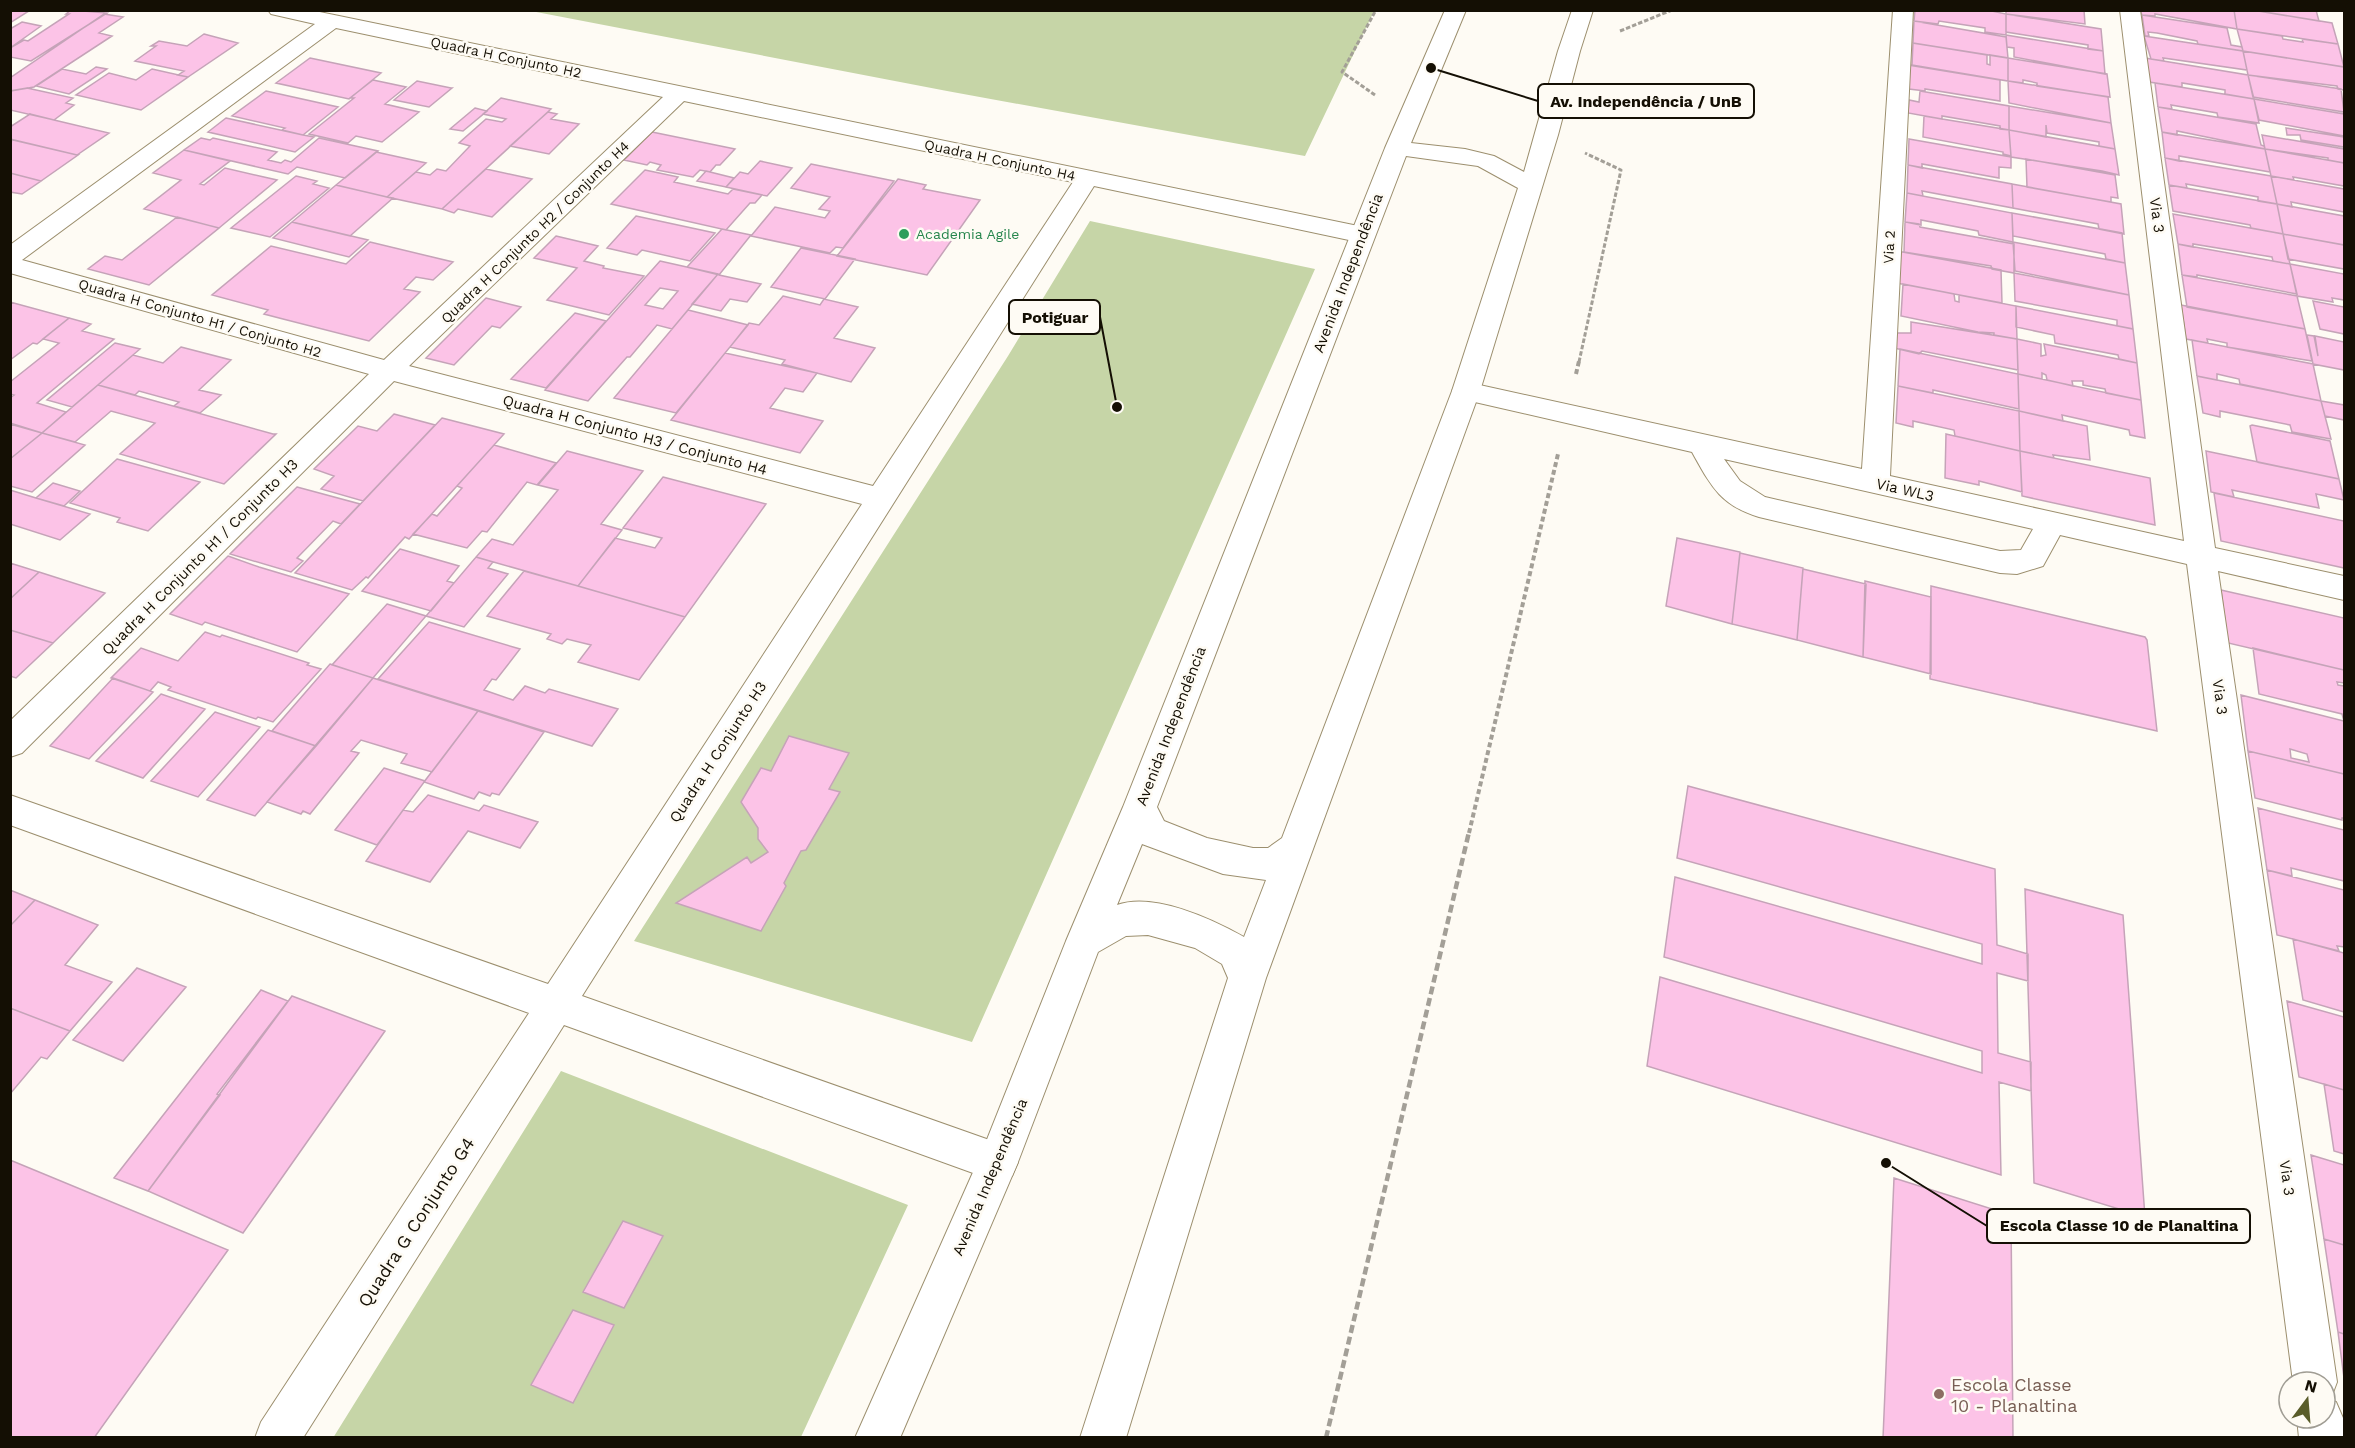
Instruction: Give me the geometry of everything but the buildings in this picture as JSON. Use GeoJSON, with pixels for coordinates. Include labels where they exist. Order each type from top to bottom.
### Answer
{"type":"FeatureCollection","features":[{"type":"Feature","properties":{"kind":"street","name":"Quadra H Conjunto H2"},"geometry":{"type":"LineString","coordinates":[[278,10],[680,93]]}},
{"type":"Feature","properties":{"kind":"street","name":"Avenida Independência"},"geometry":{"type":"LineString","coordinates":[[877,1437],[998,1162],[1084,941],[1140,807],[1397,148],[1456,10]]}},
{"type":"Feature","properties":{"kind":"street"},"geometry":{"type":"LineString","coordinates":[[1103,1437],[1247,978],[1466,391],[1547,135],[1569,51],[1583,10]]}},
{"type":"Feature","properties":{"kind":"street","name":"Via 2"},"geometry":{"type":"LineString","coordinates":[[1875,483],[1903,10]]}},
{"type":"Feature","properties":{"kind":"street","name":"Via 3"},"geometry":{"type":"LineString","coordinates":[[2130,10],[2201,556],[2313,1370]]}},
{"type":"Feature","properties":{"kind":"street"},"geometry":{"type":"LineString","coordinates":[[10,257],[331,22]]}},
{"type":"Feature","properties":{"kind":"street","name":"Quadra H Conjunto H4"},"geometry":{"type":"LineString","coordinates":[[680,93],[1087,178],[881,499]]}},
{"type":"Feature","properties":{"kind":"street","name":"Quadra H Conjunto H2 / Conjunto H4"},"geometry":{"type":"LineString","coordinates":[[389,370],[680,93]]}},
{"type":"Feature","properties":{"kind":"street"},"geometry":{"type":"LineString","coordinates":[[1397,148],[1465,156],[1486,161],[1531,185]]}},
{"type":"Feature","properties":{"kind":"street"},"geometry":{"type":"LineString","coordinates":[[1087,178],[1363,235]]}},
{"type":"Feature","properties":{"kind":"street","name":"Quadra H Conjunto H1 / Conjunto H2"},"geometry":{"type":"LineString","coordinates":[[10,265],[389,370]]}},
{"type":"Feature","properties":{"kind":"street","name":"Quadra H Conjunto H3 / Conjunto H4"},"geometry":{"type":"LineString","coordinates":[[389,370],[881,499]]}},
{"type":"Feature","properties":{"kind":"street","name":"Quadra H Conjunto H1 / Conjunto H3"},"geometry":{"type":"LineString","coordinates":[[10,743],[389,370]]}},
{"type":"Feature","properties":{"kind":"street","name":"Via WL3"},"geometry":{"type":"LineString","coordinates":[[1466,391],[2344,588]]}},
{"type":"Feature","properties":{"kind":"street"},"geometry":{"type":"LineString","coordinates":[[1702,444],[1727,488],[1739,499],[1759,506],[2000,562],[2017,563],[2032,558],[2052,523]]}},
{"type":"Feature","properties":{"kind":"street","name":"Quadra H Conjunto H3"},"geometry":{"type":"LineString","coordinates":[[555,1006],[881,499]]}},
{"type":"Feature","properties":{"kind":"street"},"geometry":{"type":"LineString","coordinates":[[1140,807],[1151,832],[1174,843],[1224,858],[1264,864],[1280,860],[1294,849]]}},
{"type":"Feature","properties":{"kind":"street"},"geometry":{"type":"LineString","coordinates":[[10,810],[998,1162]]}},
{"type":"Feature","properties":{"kind":"street"},"geometry":{"type":"LineString","coordinates":[[1084,941],[1121,920],[1148,918],[1204,934],[1235,952],[1247,978]]}},
{"type":"Feature","properties":{"kind":"street","name":"Quadra G Conjunto G4"},"geometry":{"type":"LineString","coordinates":[[278,1437],[555,1006]]}},
{"type":"Feature","properties":{"kind":"path"},"geometry":{"type":"LineString","coordinates":[[1376,10],[1342,72],[1409,120]]}},
{"type":"Feature","properties":{"kind":"path"},"geometry":{"type":"LineString","coordinates":[[1326,1437],[1567,414],[1621,170],[1547,135]]}},
{"type":"Feature","properties":{"kind":"green space"},"geometry":{"type":"Polygon","coordinates":[[[1374,10],[1305,156],[947,91],[531,11],[1374,10]]]}},
{"type":"Feature","properties":{"kind":"green space"},"geometry":{"type":"Polygon","coordinates":[[[1090,221],[1315,269],[972,1042],[634,941],[1008,356],[1090,221]]]}},
{"type":"Feature","properties":{"kind":"green space"},"geometry":{"type":"Polygon","coordinates":[[[561,1071],[908,1205],[801,1437],[333,1438],[561,1071]]]}},
{"type":"Feature","properties":{"kind":"place","name":"Av. Independência / UnB"},"geometry":{"type":"Point","coordinates":[1431,68]}},
{"type":"Feature","properties":{"kind":"place","name":"Academia Agile"},"geometry":{"type":"Point","coordinates":[904,234]}},
{"type":"Feature","properties":{"kind":"place","name":"Potiguar"},"geometry":{"type":"Point","coordinates":[1117,407]}},
{"type":"Feature","properties":{"kind":"place","name":"Escola Classe 10 de Planaltina"},"geometry":{"type":"Point","coordinates":[1886,1163]}},
{"type":"Feature","properties":{"kind":"place","name":"Escola Classe 10 - Planaltina"},"geometry":{"type":"Point","coordinates":[1939,1394]}}]}
